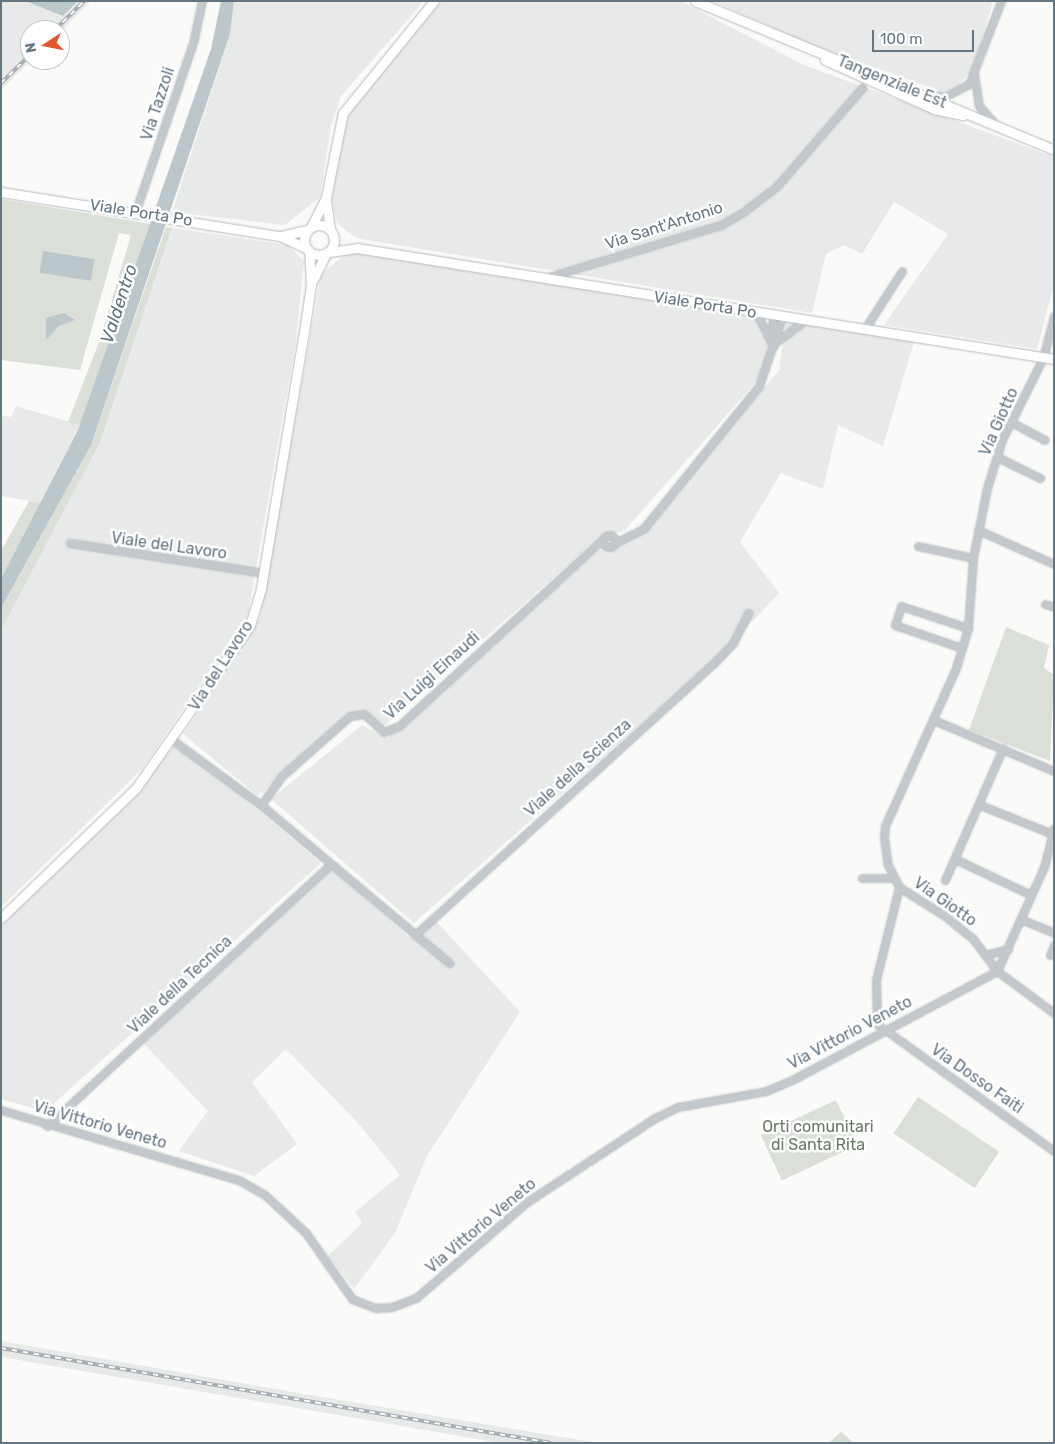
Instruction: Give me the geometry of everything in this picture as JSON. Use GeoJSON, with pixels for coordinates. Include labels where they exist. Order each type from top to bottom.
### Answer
{"type":"FeatureCollection","features":[{"type":"Feature","properties":{"kind":"main road"},"geometry":{"type":"LineString","coordinates":[[311,285],[308,250],[309,228],[326,197],[343,113],[434,1]]}},
{"type":"Feature","properties":{"kind":"main road","name":"Tangenziale Est"},"geometry":{"type":"LineString","coordinates":[[695,1],[809,52],[927,95],[1001,129],[1054,150]]}},
{"type":"Feature","properties":{"kind":"main road","name":"Tangenziale Est"},"geometry":{"type":"LineString","coordinates":[[809,52],[861,80],[925,105],[974,117]]}},
{"type":"Feature","properties":{"kind":"main road","name":"Viale Porta Po"},"geometry":{"type":"LineString","coordinates":[[1,192],[280,236],[308,250],[328,252],[357,248],[757,314],[1054,359]]}},
{"type":"Feature","properties":{"kind":"main road"},"geometry":{"type":"LineString","coordinates":[[311,285],[328,252],[331,232],[326,197]]}},
{"type":"Feature","properties":{"kind":"main road","name":"Viale Porta Po"},"geometry":{"type":"LineString","coordinates":[[280,236],[309,228],[331,232],[357,248]]}},
{"type":"Feature","properties":{"kind":"main road","name":"Via del Lavoro"},"geometry":{"type":"LineString","coordinates":[[1,918],[136,788],[245,634],[264,574],[311,285]]}},
{"type":"Feature","properties":{"kind":"street","name":"Via Tazzoli"},"geometry":{"type":"LineString","coordinates":[[135,212],[193,43],[202,1]]}},
{"type":"Feature","properties":{"kind":"street"},"geometry":{"type":"LineString","coordinates":[[927,95],[953,94],[969,84],[1001,1]]}},
{"type":"Feature","properties":{"kind":"street"},"geometry":{"type":"LineString","coordinates":[[974,74],[979,106],[1001,129]]}},
{"type":"Feature","properties":{"kind":"street","name":"Via Sant'Antonio"},"geometry":{"type":"LineString","coordinates":[[542,278],[721,225],[742,213],[777,186],[862,88]]}},
{"type":"Feature","properties":{"kind":"street"},"geometry":{"type":"LineString","coordinates":[[864,330],[902,271]]}},
{"type":"Feature","properties":{"kind":"street"},"geometry":{"type":"LineString","coordinates":[[757,314],[773,346]]}},
{"type":"Feature","properties":{"kind":"street","name":"Via Giotto"},"geometry":{"type":"LineString","coordinates":[[1054,316],[1043,358],[1011,422],[997,457],[978,530],[973,558],[968,628],[962,648],[936,721],[885,826],[885,851],[899,887],[945,916],[985,955],[997,971],[1054,1012]]}},
{"type":"Feature","properties":{"kind":"street"},"geometry":{"type":"LineString","coordinates":[[773,346],[778,317]]}},
{"type":"Feature","properties":{"kind":"street"},"geometry":{"type":"LineString","coordinates":[[773,346],[804,321]]}},
{"type":"Feature","properties":{"kind":"street","name":"Via Luigi Einaudi"},"geometry":{"type":"LineString","coordinates":[[261,805],[283,775],[350,716],[364,714],[384,732],[399,726],[602,542],[624,539],[644,528],[759,386],[773,346]]}},
{"type":"Feature","properties":{"kind":"street"},"geometry":{"type":"LineString","coordinates":[[1011,422],[1045,440]]}},
{"type":"Feature","properties":{"kind":"street"},"geometry":{"type":"LineString","coordinates":[[997,457],[1040,478]]}},
{"type":"Feature","properties":{"kind":"street"},"geometry":{"type":"LineString","coordinates":[[978,530],[1054,564]]}},
{"type":"Feature","properties":{"kind":"street","name":"Viale del Lavoro"},"geometry":{"type":"LineString","coordinates":[[70,543],[264,574]]}},
{"type":"Feature","properties":{"kind":"street"},"geometry":{"type":"LineString","coordinates":[[918,546],[973,558]]}},
{"type":"Feature","properties":{"kind":"street"},"geometry":{"type":"LineString","coordinates":[[1044,604],[1054,607]]}},
{"type":"Feature","properties":{"kind":"street"},"geometry":{"type":"LineString","coordinates":[[962,648],[896,625],[900,606],[968,628]]}},
{"type":"Feature","properties":{"kind":"street","name":"Viale della Scienza"},"geometry":{"type":"LineString","coordinates":[[415,935],[714,663],[733,643],[748,613]]}},
{"type":"Feature","properties":{"kind":"street"},"geometry":{"type":"LineString","coordinates":[[936,721],[1054,771]]}},
{"type":"Feature","properties":{"kind":"street"},"geometry":{"type":"LineString","coordinates":[[171,739],[261,805],[449,963]]}},
{"type":"Feature","properties":{"kind":"street"},"geometry":{"type":"LineString","coordinates":[[945,880],[1003,748]]}},
{"type":"Feature","properties":{"kind":"street"},"geometry":{"type":"LineString","coordinates":[[980,804],[1053,831],[1031,895],[997,971]]}},
{"type":"Feature","properties":{"kind":"street"},"geometry":{"type":"LineString","coordinates":[[955,859],[1031,895]]}},
{"type":"Feature","properties":{"kind":"street","name":"Viale della Tecnica"},"geometry":{"type":"LineString","coordinates":[[47,1126],[331,864]]}},
{"type":"Feature","properties":{"kind":"street"},"geometry":{"type":"LineString","coordinates":[[862,878],[894,878]]}},
{"type":"Feature","properties":{"kind":"street"},"geometry":{"type":"LineString","coordinates":[[883,1030],[875,1007],[876,980],[899,887]]}},
{"type":"Feature","properties":{"kind":"street"},"geometry":{"type":"LineString","coordinates":[[1020,919],[1054,933]]}},
{"type":"Feature","properties":{"kind":"street"},"geometry":{"type":"LineString","coordinates":[[1050,955],[1054,945]]}},
{"type":"Feature","properties":{"kind":"street"},"geometry":{"type":"LineString","coordinates":[[985,955],[1007,950]]}},
{"type":"Feature","properties":{"kind":"street","name":"Via Vittorio Veneto"},"geometry":{"type":"LineString","coordinates":[[1,1110],[47,1126],[240,1180],[265,1195],[306,1234],[352,1299],[376,1308],[392,1307],[416,1298],[527,1202],[648,1122],[678,1107],[766,1090],[997,971]]}},
{"type":"Feature","properties":{"kind":"street","name":"Via Dosso Faiti"},"geometry":{"type":"LineString","coordinates":[[883,1030],[1054,1152]]}},
{"type":"Feature","properties":{"kind":"shaded area"},"geometry":{"type":"Polygon","coordinates":[[[1,1],[25,1],[63,16],[78,1],[91,1],[70,22],[70,20],[20,20],[21,70],[1,90],[1,1]]]}},
{"type":"Feature","properties":{"kind":"shaded area"},"geometry":{"type":"Polygon","coordinates":[[[25,1],[78,1],[63,16],[25,1]]]}},
{"type":"Feature","properties":{"kind":"shaded area"},"geometry":{"type":"Polygon","coordinates":[[[221,1],[234,1],[230,34],[91,445],[1,608],[1,579],[78,430],[211,49],[221,1]]]}},
{"type":"Feature","properties":{"kind":"shaded area"},"geometry":{"type":"Polygon","coordinates":[[[234,1],[424,1],[341,96],[331,126],[320,197],[285,225],[172,212],[230,34],[234,1]]]}},
{"type":"Feature","properties":{"kind":"shaded area"},"geometry":{"type":"Polygon","coordinates":[[[440,1],[680,1],[804,65],[1054,157],[1054,284],[1037,349],[884,325],[948,234],[894,202],[862,254],[844,245],[826,254],[812,313],[360,239],[349,233],[337,223],[332,200],[345,117],[364,88],[440,1]]]}},
{"type":"Feature","properties":{"kind":"shaded area"},"geometry":{"type":"Polygon","coordinates":[[[713,1],[993,1],[973,69],[954,90],[940,91],[814,46],[713,1]]]}},
{"type":"Feature","properties":{"kind":"shaded area"},"geometry":{"type":"Polygon","coordinates":[[[172,228],[288,245],[304,261],[295,347],[248,614],[143,768],[1,907],[1,630],[99,442],[172,228]]]}},
{"type":"Feature","properties":{"kind":"shaded area"},"geometry":{"type":"Polygon","coordinates":[[[43,251],[94,259],[91,281],[40,273],[43,251]]]}},
{"type":"Feature","properties":{"kind":"shaded area"},"geometry":{"type":"Polygon","coordinates":[[[359,251],[754,316],[769,329],[770,366],[625,530],[594,542],[383,727],[359,713],[258,796],[183,734],[260,618],[321,274],[343,256],[359,251]]]}},
{"type":"Feature","properties":{"kind":"shaded area"},"geometry":{"type":"Polygon","coordinates":[[[64,313],[75,320],[59,326],[46,340],[46,318],[64,313]]]}},
{"type":"Feature","properties":{"kind":"shaded area"},"geometry":{"type":"Polygon","coordinates":[[[786,321],[914,342],[883,446],[838,425],[823,489],[781,473],[740,542],[779,593],[728,647],[414,923],[271,799],[362,725],[387,738],[599,551],[631,538],[779,371],[786,321]]]}},
{"type":"Feature","properties":{"kind":"shaded area"},"geometry":{"type":"Polygon","coordinates":[[[16,406],[80,425],[42,503],[1,496],[1,415],[11,417],[16,406]]]}},
{"type":"Feature","properties":{"kind":"shaded area"},"geometry":{"type":"Polygon","coordinates":[[[177,742],[321,863],[51,1106],[36,1109],[1,1099],[1,924],[128,804],[177,742]]]}},
{"type":"Feature","properties":{"kind":"shaded area"},"geometry":{"type":"Polygon","coordinates":[[[331,868],[409,937],[434,919],[520,1012],[427,1156],[395,1233],[354,1289],[328,1256],[362,1223],[355,1212],[400,1175],[358,1123],[286,1049],[252,1082],[297,1144],[254,1176],[179,1151],[208,1111],[140,1040],[331,868]]]}},
{"type":"Feature","properties":{"kind":"shaded area"},"geometry":{"type":"Polygon","coordinates":[[[1,1341],[598,1443],[500,1443],[1,1357],[1,1341]]]}},
{"type":"Feature","properties":{"kind":"green space"},"geometry":{"type":"Polygon","coordinates":[[[1,199],[150,224],[80,425],[68,422],[101,337],[131,235],[119,233],[80,370],[1,360],[1,199]]]}},
{"type":"Feature","properties":{"kind":"green space"},"geometry":{"type":"Polygon","coordinates":[[[166,227],[172,228],[100,442],[1,630],[1,608],[91,445],[166,227]]]}},
{"type":"Feature","properties":{"kind":"green space"},"geometry":{"type":"Polygon","coordinates":[[[29,501],[42,503],[1,579],[1,551],[29,501]]]}},
{"type":"Feature","properties":{"kind":"green space"},"geometry":{"type":"Polygon","coordinates":[[[1006,627],[1049,645],[1044,668],[1054,675],[1050,761],[969,730],[1006,627]]]}},
{"type":"Feature","properties":{"kind":"green space"},"geometry":{"type":"Polygon","coordinates":[[[918,1097],[999,1152],[975,1188],[893,1133],[918,1097]]]}},
{"type":"Feature","properties":{"kind":"green space","name":"Orti comunitari di Santa Rita"},"geometry":{"type":"Polygon","coordinates":[[[836,1100],[857,1145],[782,1180],[761,1135],[836,1100]]]}},
{"type":"Feature","properties":{"kind":"green space"},"geometry":{"type":"Polygon","coordinates":[[[841,1432],[854,1443],[829,1443],[841,1432]]]}},
{"type":"Feature","properties":{"kind":"railway"},"geometry":{"type":"LineString","coordinates":[[65,20],[84,1]]}},
{"type":"Feature","properties":{"kind":"railway"},"geometry":{"type":"LineString","coordinates":[[1,83],[20,65]]}},
{"type":"Feature","properties":{"kind":"railway"},"geometry":{"type":"LineString","coordinates":[[1,1348],[551,1443]]}},
{"type":"Feature","properties":{"kind":"water label","name":"Valdentro"},"geometry":{"type":"Point","coordinates":[119,304]}}]}
